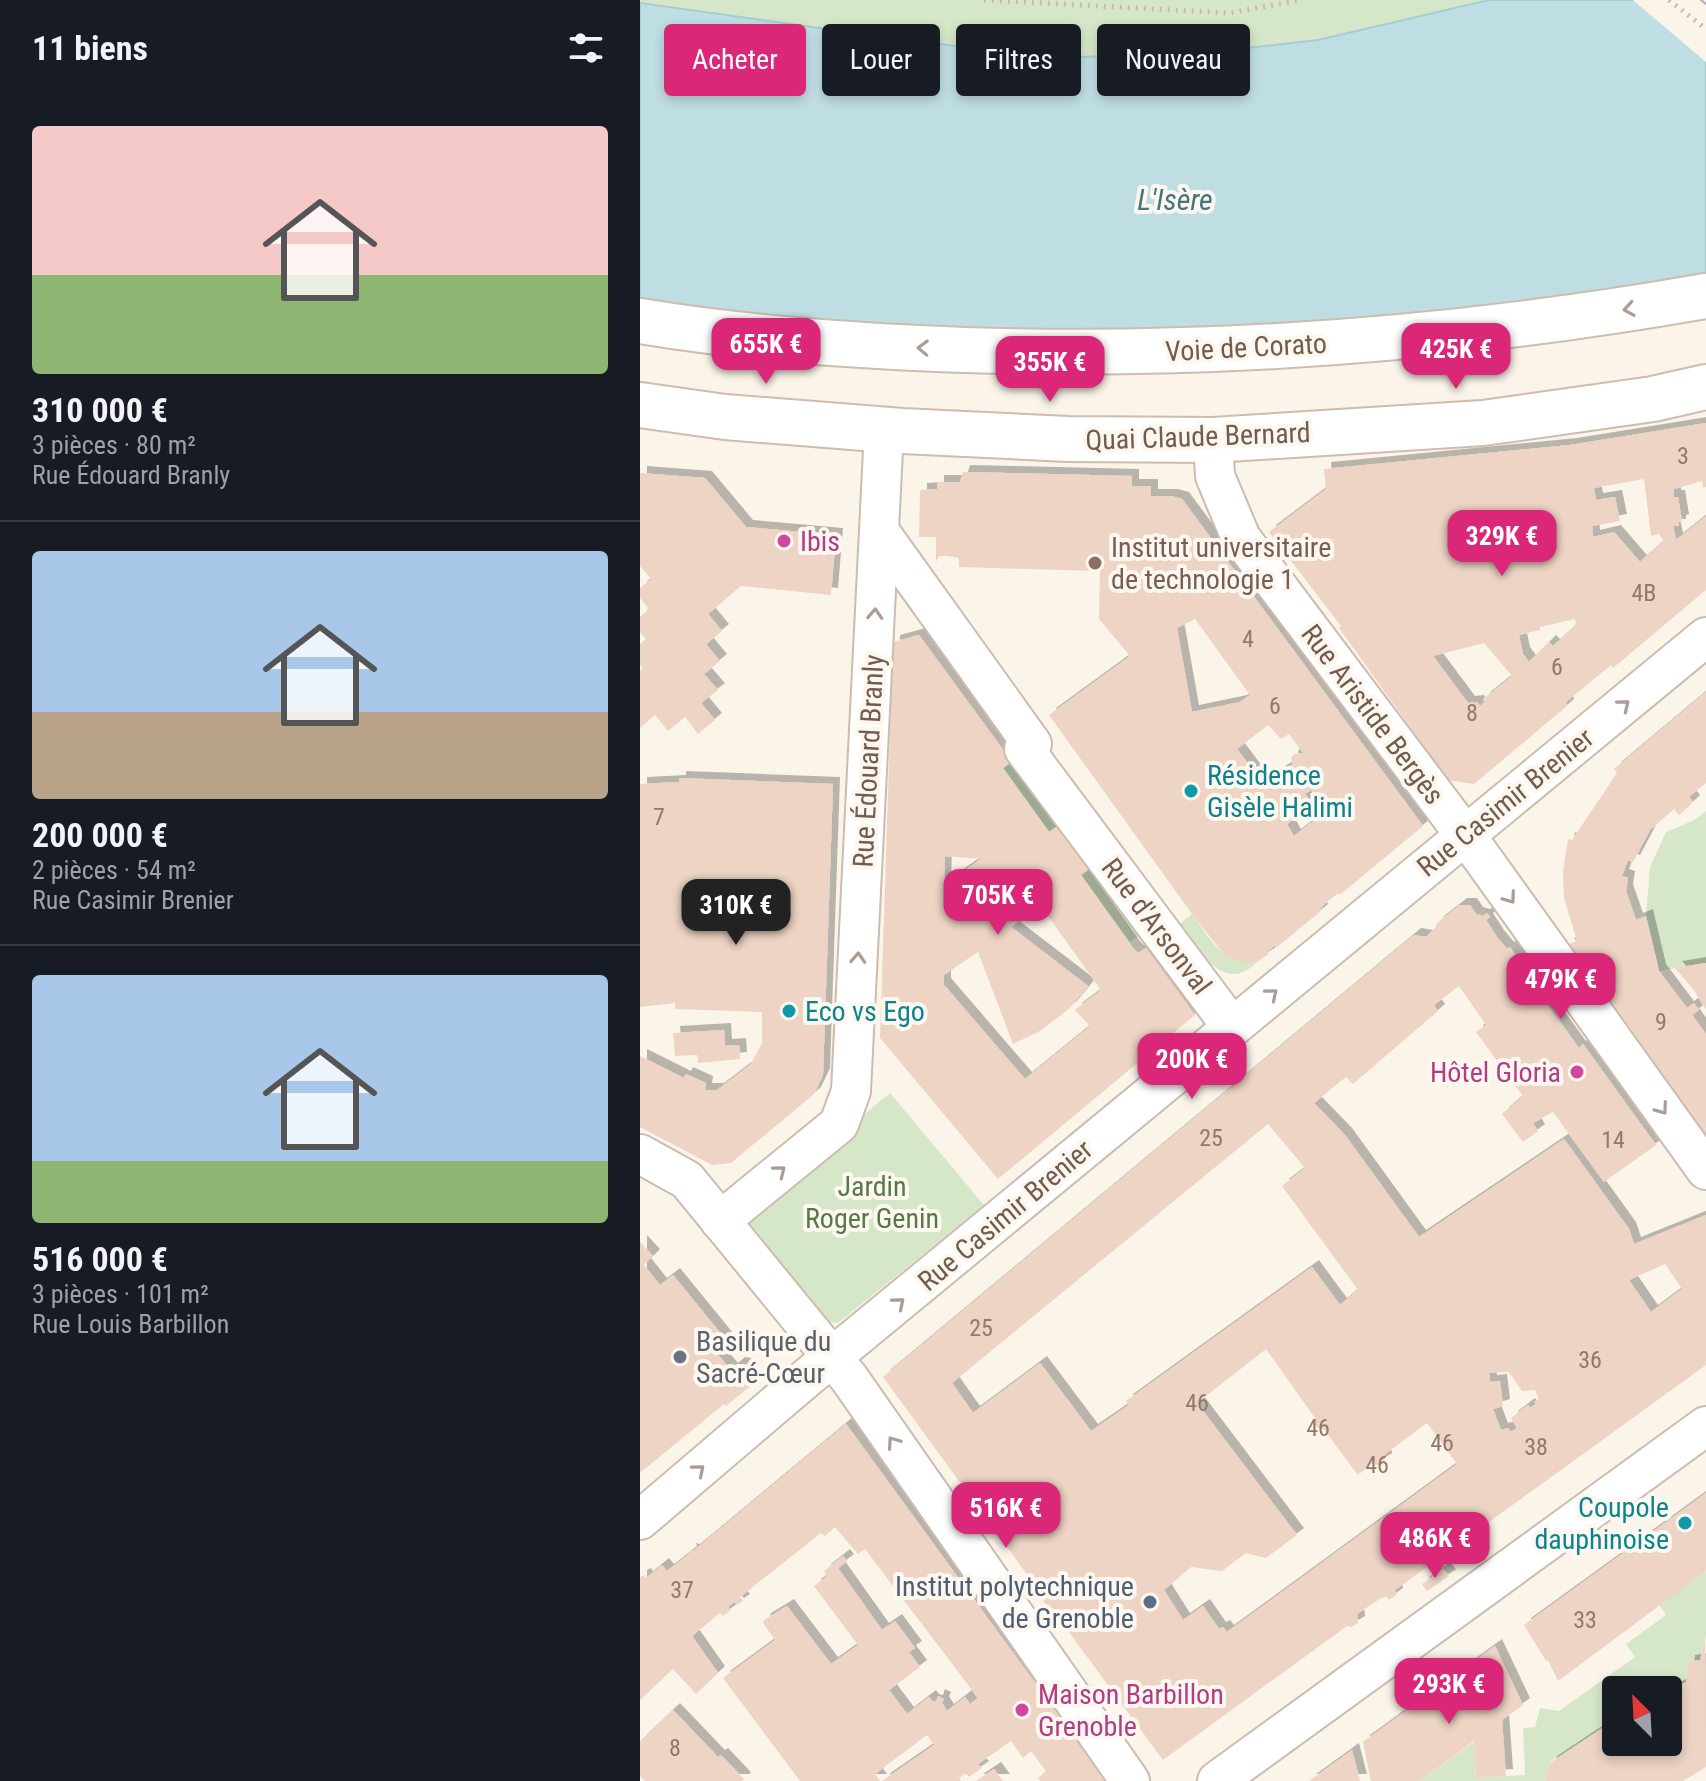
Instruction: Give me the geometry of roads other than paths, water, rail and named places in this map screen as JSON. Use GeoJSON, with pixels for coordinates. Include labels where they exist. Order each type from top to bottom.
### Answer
{"type":"FeatureCollection","features":[{"type":"Feature","properties":{"kind":"main road","name":"Voie de Corato"},"geometry":{"type":"LineString","coordinates":[[640,321],[749,336],[908,348],[1203,351],[1357,342],[1483,330],[1706,296]]}},
{"type":"Feature","properties":{"kind":"main road","name":"Quai Claude Bernard"},"geometry":{"type":"LineString","coordinates":[[640,405],[725,417],[884,430],[1068,439],[1213,440],[1483,423],[1653,399],[1706,387]]}},
{"type":"Feature","properties":{"kind":"street","name":"Rue Édouard Branly"},"geometry":{"type":"LineString","coordinates":[[720,1221],[839,1124],[851,1091],[884,430]]}},
{"type":"Feature","properties":{"kind":"street","name":"Rue Aristide Bergès"},"geometry":{"type":"LineString","coordinates":[[1213,440],[1215,476],[1241,538],[1464,836],[1706,1170]]}},
{"type":"Feature","properties":{"kind":"street","name":"Rue d'Arsonval"},"geometry":{"type":"LineString","coordinates":[[880,532],[1028,747],[1232,1027]]}},
{"type":"Feature","properties":{"kind":"street","name":"Rue Casimir Brenier"},"geometry":{"type":"LineString","coordinates":[[640,1520],[831,1358],[1706,637]]}},
{"type":"Feature","properties":{"kind":"street"},"geometry":{"type":"LineString","coordinates":[[640,1154],[687,1180],[849,1378],[1130,1781]]}},
{"type":"Feature","properties":{"kind":"street"},"geometry":{"type":"LineString","coordinates":[[1217,1781],[1706,1426]]}},
{"type":"Feature","properties":{"kind":"water","name":"L'Isère"},"geometry":{"type":"Polygon","coordinates":[[[1489,0],[1706,0],[1706,284],[1495,314],[1064,339],[640,309],[640,3],[790,24],[664,24],[664,96],[806,96],[806,26],[822,28],[822,96],[940,96],[940,44],[956,46],[956,96],[1081,96],[1081,57],[1097,56],[1097,96],[1250,96],[1250,48],[1318,40],[1489,0]]]}},
{"type":"Feature","properties":{"kind":"tram line"},"geometry":{"type":"LineString","coordinates":[[1701,0],[1706,4]]}},
{"type":"Feature","properties":{"kind":"place","name":"Ibis"},"geometry":{"type":"Point","coordinates":[784,541]}},
{"type":"Feature","properties":{"kind":"place","name":"Institut universitaire de technologie 1"},"geometry":{"type":"Point","coordinates":[1095,563]}},
{"type":"Feature","properties":{"kind":"place","name":"Résidence Gisèle Halimi"},"geometry":{"type":"Point","coordinates":[1191,791]}},
{"type":"Feature","properties":{"kind":"place","name":"Eco vs Ego"},"geometry":{"type":"Point","coordinates":[789,1011]}},
{"type":"Feature","properties":{"kind":"place","name":"Hôtel Gloria"},"geometry":{"type":"Point","coordinates":[1577,1072]}},
{"type":"Feature","properties":{"kind":"place","name":"Basilique du Sacré-Cœur"},"geometry":{"type":"Point","coordinates":[680,1357]}},
{"type":"Feature","properties":{"kind":"place","name":"Coupole dauphinoise"},"geometry":{"type":"Point","coordinates":[1685,1523]}},
{"type":"Feature","properties":{"kind":"place","name":"Institut polytechnique de Grenoble"},"geometry":{"type":"Point","coordinates":[1150,1602]}},
{"type":"Feature","properties":{"kind":"place","name":"Maison Barbillon Grenoble"},"geometry":{"type":"Point","coordinates":[1022,1710]}},
{"type":"Feature","properties":{"kind":"park label","name":"Jardin Roger Genin"},"geometry":{"type":"Point","coordinates":[872,1202]}}]}
